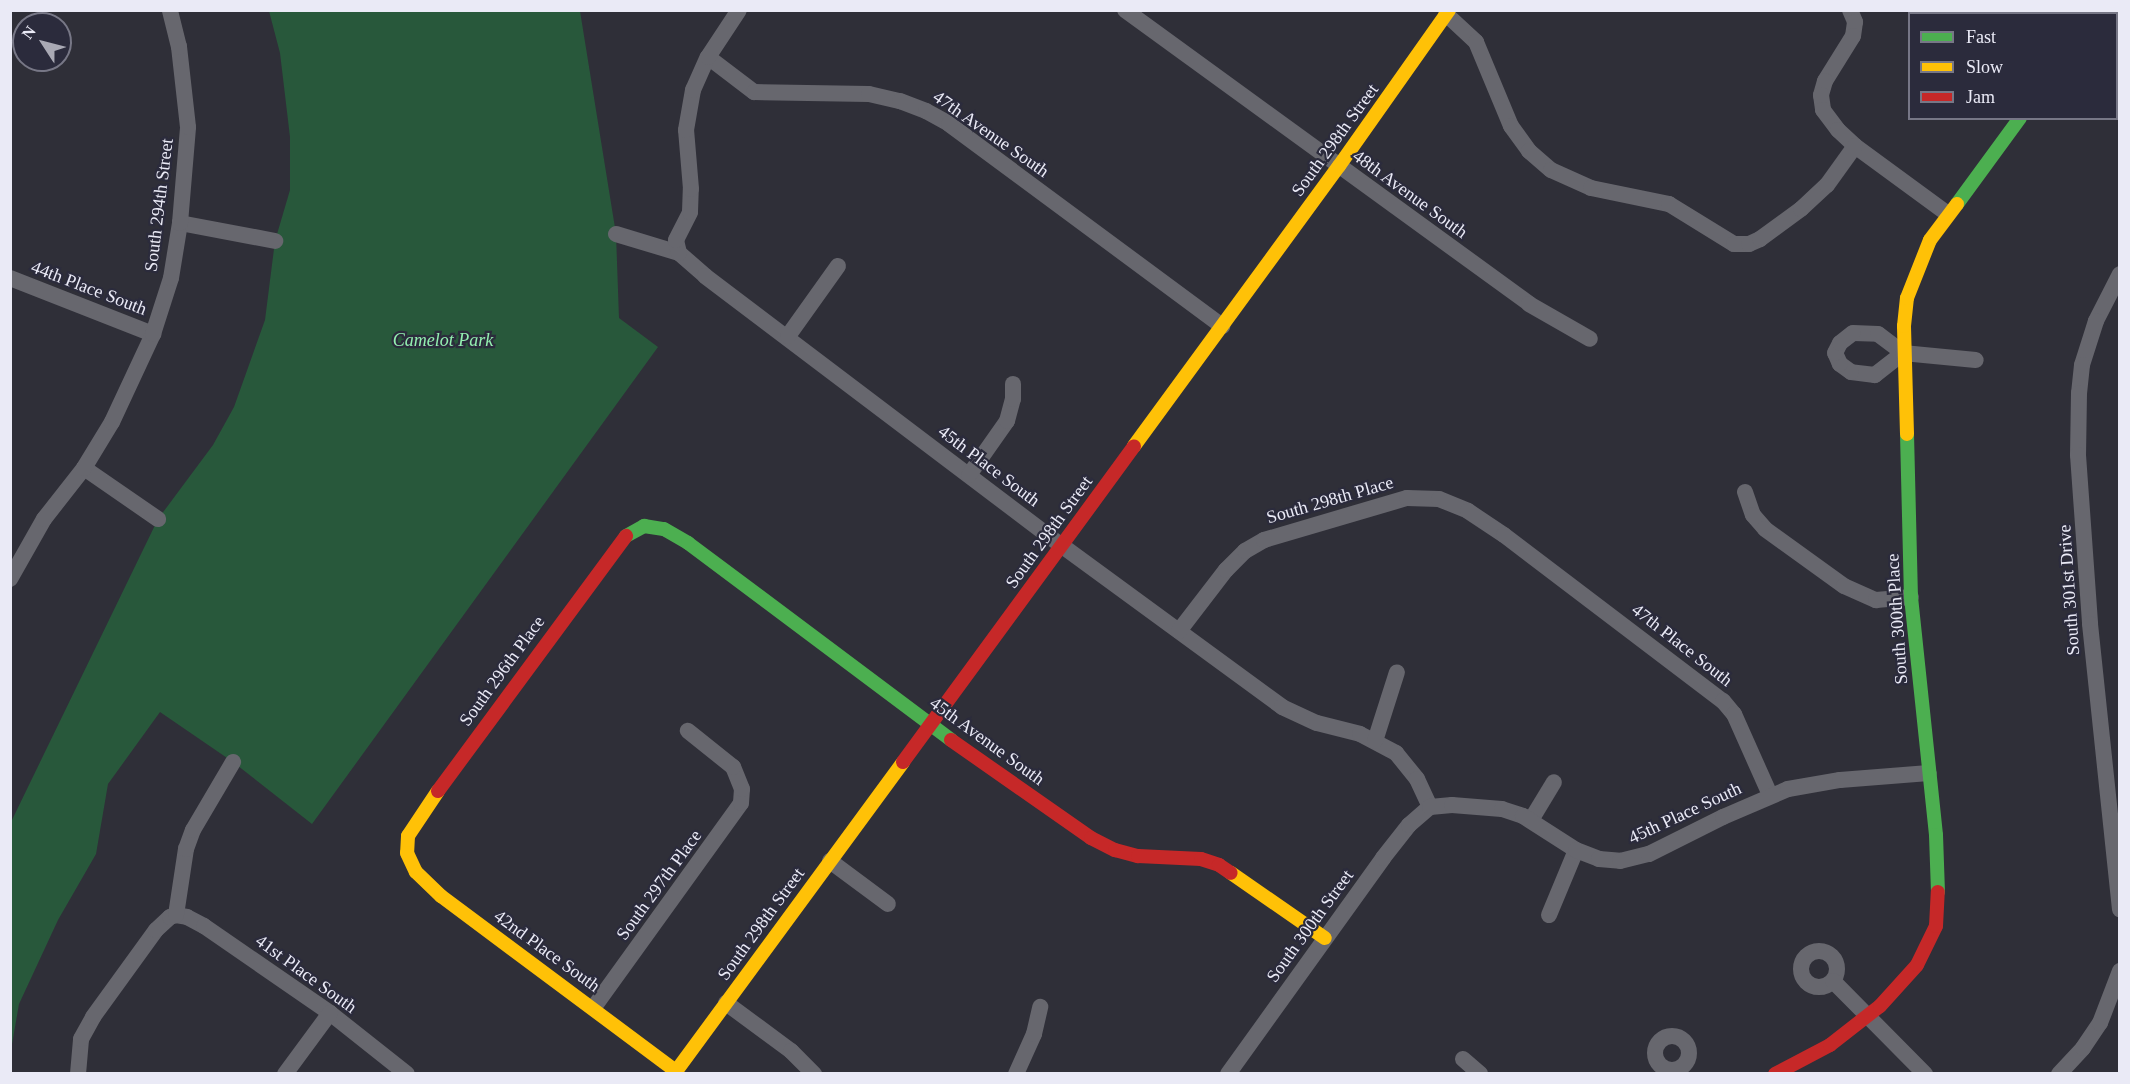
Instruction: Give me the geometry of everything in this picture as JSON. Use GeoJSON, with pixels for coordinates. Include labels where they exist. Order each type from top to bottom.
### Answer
{"type":"FeatureCollection","features":[{"type":"Feature","properties":{"kind":"street","name":"South 294th Street"},"geometry":{"type":"LineString","coordinates":[[10,579],[44,519],[84,468],[117,413],[153,334],[171,278],[180,223],[188,127],[179,47],[170,10]]}},
{"type":"Feature","properties":{"kind":"street"},"geometry":{"type":"LineString","coordinates":[[679,253],[676,240],[690,212],[691,189],[686,148],[689,108],[693,90],[708,57],[739,10]]}},
{"type":"Feature","properties":{"kind":"street","name":"48th Avenue South"},"geometry":{"type":"LineString","coordinates":[[1125,10],[1529,304],[1590,339]]}},
{"type":"Feature","properties":{"kind":"street"},"geometry":{"type":"LineString","coordinates":[[1447,13],[1476,42],[1511,126],[1529,151],[1551,170],[1591,188],[1669,204],[1734,244],[1749,244],[1760,239],[1801,209],[1827,184],[1855,146]]}},
{"type":"Feature","properties":{"kind":"street","name":"South 298th Street"},"geometry":{"type":"LineString","coordinates":[[675,1072],[1339,166],[1447,13]]}},
{"type":"Feature","properties":{"kind":"street"},"geometry":{"type":"LineString","coordinates":[[1851,13],[1853,36],[1825,81],[1821,95],[1823,110],[1838,130],[1855,146],[1948,214]]}},
{"type":"Feature","properties":{"kind":"street","name":"47th Avenue South"},"geometry":{"type":"LineString","coordinates":[[708,57],[753,92],[869,94],[900,101],[926,111],[948,124],[1222,326]]}},
{"type":"Feature","properties":{"kind":"street","name":"South 300th Place"},"geometry":{"type":"LineString","coordinates":[[1774,1074],[1830,1045],[1868,1017],[1917,965],[1936,926],[1939,873],[1911,597],[1903,353],[1907,298],[1930,240],[2018,120]]}},
{"type":"Feature","properties":{"kind":"street"},"geometry":{"type":"LineString","coordinates":[[180,223],[275,241]]}},
{"type":"Feature","properties":{"kind":"street","name":"45th Place South"},"geometry":{"type":"LineString","coordinates":[[616,234],[679,253],[690,264],[1061,545],[1290,712],[1375,741],[1396,753],[1411,769],[1430,807],[1452,805],[1502,809],[1531,820],[1576,850],[1610,861],[1634,859],[1666,846],[1770,795]]}},
{"type":"Feature","properties":{"kind":"street"},"geometry":{"type":"LineString","coordinates":[[788,336],[838,266]]}},
{"type":"Feature","properties":{"kind":"street","name":"South 301st Drive"},"geometry":{"type":"LineString","coordinates":[[2120,274],[2096,321],[2082,365],[2078,455],[2090,624],[2120,909]]}},
{"type":"Feature","properties":{"kind":"street","name":"44th Place South"},"geometry":{"type":"LineString","coordinates":[[10,278],[153,334]]}},
{"type":"Feature","properties":{"kind":"street"},"geometry":{"type":"LineString","coordinates":[[1903,353],[1976,360]]}},
{"type":"Feature","properties":{"kind":"street"},"geometry":{"type":"LineString","coordinates":[[969,475],[1007,421],[1013,399],[1013,384]]}},
{"type":"Feature","properties":{"kind":"street"},"geometry":{"type":"LineString","coordinates":[[84,468],[158,519]]}},
{"type":"Feature","properties":{"kind":"street"},"geometry":{"type":"LineString","coordinates":[[1745,492],[1753,515],[1764,529],[1844,586],[1876,600],[1911,597]]}},
{"type":"Feature","properties":{"kind":"street","name":"South 298th Place"},"geometry":{"type":"LineString","coordinates":[[1179,631],[1226,570],[1253,545],[1282,533],[1392,501],[1424,497]]}},
{"type":"Feature","properties":{"kind":"street","name":"47th Place South"},"geometry":{"type":"LineString","coordinates":[[1424,497],[1452,503],[1504,535],[1723,700],[1734,714],[1770,795]]}},
{"type":"Feature","properties":{"kind":"street","name":"45th Avenue South"},"geometry":{"type":"LineString","coordinates":[[647,526],[669,531],[704,554],[930,725],[1091,838],[1115,850],[1138,856],[1201,859],[1219,865],[1325,938]]}},
{"type":"Feature","properties":{"kind":"street","name":"South 296th Place"},"geometry":{"type":"LineString","coordinates":[[407,853],[408,836],[417,820],[623,538],[632,531],[647,526]]}},
{"type":"Feature","properties":{"kind":"street"},"geometry":{"type":"LineString","coordinates":[[1375,741],[1397,672]]}},
{"type":"Feature","properties":{"kind":"street","name":"South 297th Place"},"geometry":{"type":"LineString","coordinates":[[594,1007],[727,826],[741,803],[740,781],[730,764],[688,731]]}},
{"type":"Feature","properties":{"kind":"street"},"geometry":{"type":"LineString","coordinates":[[78,1074],[81,1039],[93,1017],[156,930],[170,917],[176,915],[186,849],[198,822],[233,762]]}},
{"type":"Feature","properties":{"kind":"street"},"geometry":{"type":"LineString","coordinates":[[1770,795],[1810,784],[1929,773]]}},
{"type":"Feature","properties":{"kind":"street"},"geometry":{"type":"LineString","coordinates":[[1531,820],[1554,782]]}},
{"type":"Feature","properties":{"kind":"street","name":"South 300th Street"},"geometry":{"type":"LineString","coordinates":[[1228,1074],[1409,825],[1430,807]]}},
{"type":"Feature","properties":{"kind":"street"},"geometry":{"type":"LineString","coordinates":[[1549,915],[1576,850]]}},
{"type":"Feature","properties":{"kind":"street","name":"42nd Place South"},"geometry":{"type":"LineString","coordinates":[[407,853],[416,872],[441,896],[594,1007],[675,1072]]}},
{"type":"Feature","properties":{"kind":"street"},"geometry":{"type":"LineString","coordinates":[[830,861],[888,904]]}},
{"type":"Feature","properties":{"kind":"street","name":"41st Place South"},"geometry":{"type":"LineString","coordinates":[[176,915],[187,917],[204,926],[330,1013],[407,1074]]}},
{"type":"Feature","properties":{"kind":"street"},"geometry":{"type":"LineString","coordinates":[[2059,1074],[2083,1048],[2100,1023],[2117,992],[2120,971]]}},
{"type":"Feature","properties":{"kind":"street"},"geometry":{"type":"LineString","coordinates":[[1833,981],[1925,1074]]}},
{"type":"Feature","properties":{"kind":"street"},"geometry":{"type":"LineString","coordinates":[[726,1003],[791,1051],[814,1074]]}},
{"type":"Feature","properties":{"kind":"street"},"geometry":{"type":"LineString","coordinates":[[1016,1074],[1034,1034],[1040,1007]]}},
{"type":"Feature","properties":{"kind":"street"},"geometry":{"type":"LineString","coordinates":[[285,1074],[330,1013]]}},
{"type":"Feature","properties":{"kind":"street"},"geometry":{"type":"LineString","coordinates":[[1463,1059],[1480,1074]]}},
{"type":"Feature","properties":{"kind":"green space","name":"Camelot Park"},"geometry":{"type":"Polygon","coordinates":[[[269,11],[580,11],[616,234],[619,318],[658,347],[312,824],[233,762],[160,712],[108,784],[96,854],[58,920],[19,1004],[11,1050],[11,822],[158,519],[213,445],[234,407],[265,320],[275,241],[290,190],[290,137],[280,53],[269,11]]]}},
{"type":"Feature","properties":{"kind":"traffic: fast"},"geometry":{"type":"LineString","coordinates":[[1957,204],[2019,120]]}},
{"type":"Feature","properties":{"kind":"traffic: fast"},"geometry":{"type":"LineString","coordinates":[[1907,434],[1911,597],[1936,835],[1938,892]]}},
{"type":"Feature","properties":{"kind":"traffic: fast"},"geometry":{"type":"LineString","coordinates":[[626,536],[644,526],[664,529],[688,543],[951,740]]}},
{"type":"Feature","properties":{"kind":"traffic: slow"},"geometry":{"type":"LineString","coordinates":[[1134,446],[1339,166],[1449,10]]}},
{"type":"Feature","properties":{"kind":"traffic: slow"},"geometry":{"type":"LineString","coordinates":[[1907,434],[1904,326],[1907,298],[1930,240],[1957,204]]}},
{"type":"Feature","properties":{"kind":"traffic: slow"},"geometry":{"type":"LineString","coordinates":[[674,1074],[903,762]]}},
{"type":"Feature","properties":{"kind":"traffic: slow"},"geometry":{"type":"LineString","coordinates":[[438,791],[408,836],[407,853],[416,872],[441,896],[676,1071]]}},
{"type":"Feature","properties":{"kind":"traffic: slow"},"geometry":{"type":"LineString","coordinates":[[1231,873],[1325,938]]}},
{"type":"Feature","properties":{"kind":"traffic: jam"},"geometry":{"type":"LineString","coordinates":[[903,762],[1134,446]]}},
{"type":"Feature","properties":{"kind":"traffic: jam"},"geometry":{"type":"LineString","coordinates":[[438,791],[626,536]]}},
{"type":"Feature","properties":{"kind":"traffic: jam"},"geometry":{"type":"LineString","coordinates":[[951,740],[1091,838],[1115,850],[1138,856],[1201,859],[1219,865],[1231,873]]}},
{"type":"Feature","properties":{"kind":"traffic: jam"},"geometry":{"type":"LineString","coordinates":[[1775,1074],[1830,1045],[1880,1006],[1917,965],[1936,926],[1938,892]]}}]}
